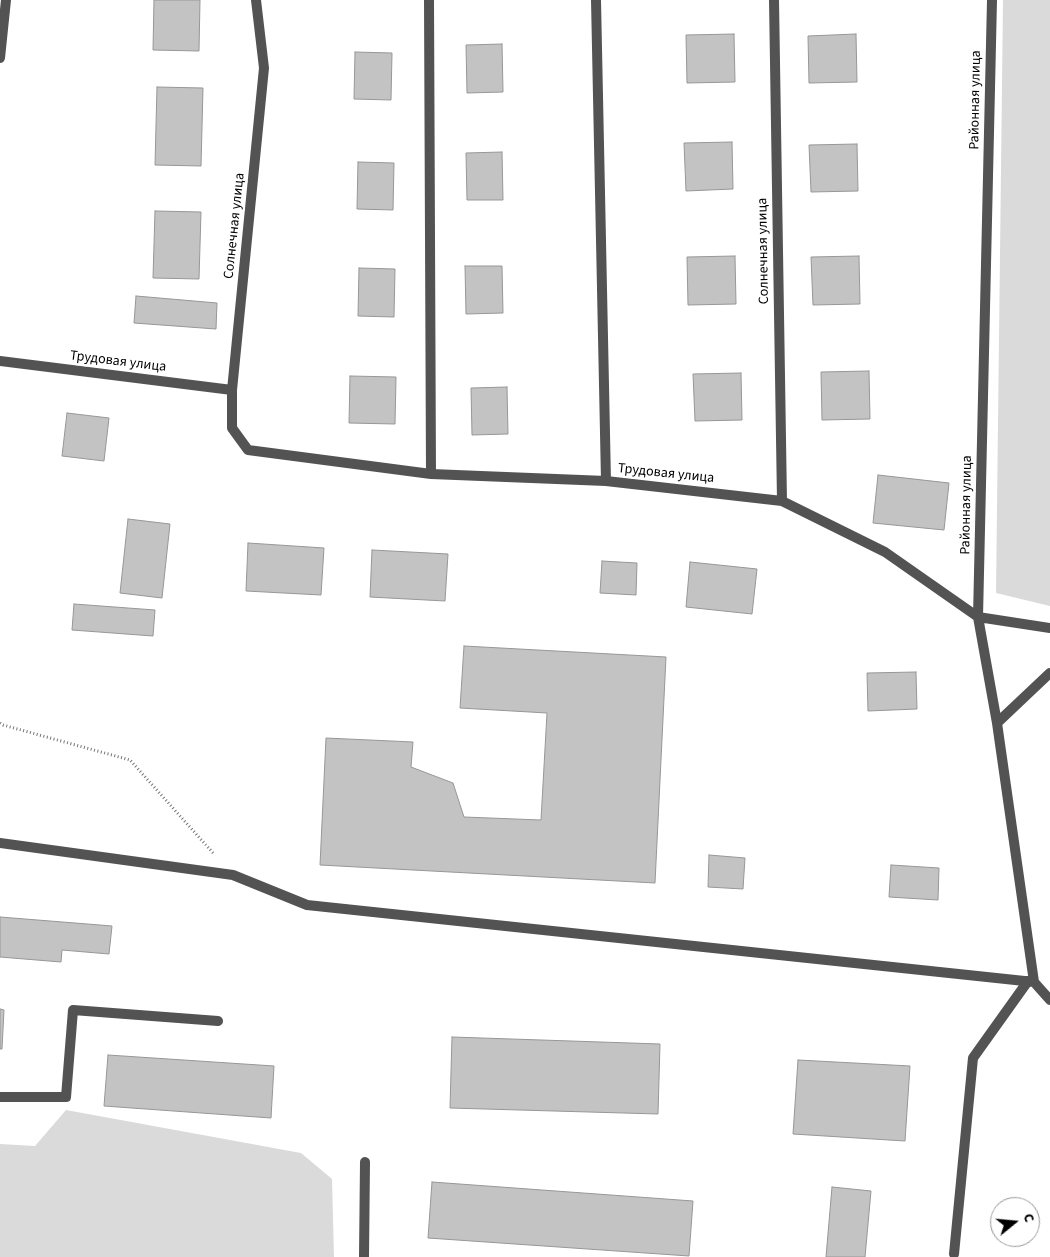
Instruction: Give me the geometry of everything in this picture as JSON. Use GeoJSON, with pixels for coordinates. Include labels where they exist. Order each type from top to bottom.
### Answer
{"type":"FeatureCollection","features":[{"type":"Feature","properties":{"kind":"street"},"geometry":{"type":"LineString","coordinates":[[0,58],[6,0]]}},
{"type":"Feature","properties":{"kind":"street","name":"Солнечная улица"},"geometry":{"type":"LineString","coordinates":[[248,450],[232,428],[232,390],[264,68],[256,0]]}},
{"type":"Feature","properties":{"kind":"street"},"geometry":{"type":"LineString","coordinates":[[429,0],[431,474]]}},
{"type":"Feature","properties":{"kind":"street"},"geometry":{"type":"LineString","coordinates":[[596,0],[606,482]]}},
{"type":"Feature","properties":{"kind":"street","name":"Солнечная улица"},"geometry":{"type":"LineString","coordinates":[[774,0],[782,501]]}},
{"type":"Feature","properties":{"kind":"street","name":"Районная улица"},"geometry":{"type":"LineString","coordinates":[[992,0],[978,617],[997,723],[1031,982]]}},
{"type":"Feature","properties":{"kind":"street","name":"Трудовая улица"},"geometry":{"type":"LineString","coordinates":[[0,361],[232,390]]}},
{"type":"Feature","properties":{"kind":"street","name":"Трудовая улица"},"geometry":{"type":"LineString","coordinates":[[248,450],[431,474],[606,482],[782,501],[885,552],[978,617],[1050,628]]}},
{"type":"Feature","properties":{"kind":"street"},"geometry":{"type":"LineString","coordinates":[[997,723],[1050,673]]}},
{"type":"Feature","properties":{"kind":"street"},"geometry":{"type":"LineString","coordinates":[[0,843],[233,875],[307,905],[1031,982],[1050,1000]]}},
{"type":"Feature","properties":{"kind":"street"},"geometry":{"type":"LineString","coordinates":[[954,1254],[973,1058],[1031,982]]}},
{"type":"Feature","properties":{"kind":"street"},"geometry":{"type":"LineString","coordinates":[[0,1096],[66,1098],[73,1010],[218,1021]]}},
{"type":"Feature","properties":{"kind":"street"},"geometry":{"type":"LineString","coordinates":[[364,1257],[365,1162]]}},
{"type":"Feature","properties":{"kind":"path"},"geometry":{"type":"LineString","coordinates":[[0,723],[3,726],[130,760],[233,875]]}},
{"type":"Feature","properties":{"kind":"shaded area"},"geometry":{"type":"Polygon","coordinates":[[[1003,0],[1050,0],[1050,606],[996,593],[1003,0]]]}},
{"type":"Feature","properties":{"kind":"shaded area"},"geometry":{"type":"Polygon","coordinates":[[[66,1110],[301,1153],[332,1179],[334,1257],[0,1257],[0,1144],[35,1146],[66,1110]]]}},
{"type":"Feature","properties":{"kind":"building"},"geometry":{"type":"Polygon","coordinates":[[[154,0],[200,0],[199,51],[153,50],[154,0]]]}},
{"type":"Feature","properties":{"kind":"building"},"geometry":{"type":"Polygon","coordinates":[[[734,34],[735,82],[687,83],[686,35],[734,34]]]}},
{"type":"Feature","properties":{"kind":"building"},"geometry":{"type":"Polygon","coordinates":[[[856,34],[857,82],[809,83],[808,36],[856,34]]]}},
{"type":"Feature","properties":{"kind":"building"},"geometry":{"type":"Polygon","coordinates":[[[502,44],[503,92],[467,93],[466,45],[502,44]]]}},
{"type":"Feature","properties":{"kind":"building"},"geometry":{"type":"Polygon","coordinates":[[[355,52],[392,53],[391,100],[354,99],[355,52]]]}},
{"type":"Feature","properties":{"kind":"building"},"geometry":{"type":"Polygon","coordinates":[[[157,87],[203,88],[201,166],[155,165],[157,87]]]}},
{"type":"Feature","properties":{"kind":"building"},"geometry":{"type":"Polygon","coordinates":[[[732,142],[733,189],[686,191],[684,143],[732,142]]]}},
{"type":"Feature","properties":{"kind":"building"},"geometry":{"type":"Polygon","coordinates":[[[857,144],[858,191],[811,192],[809,145],[857,144]]]}},
{"type":"Feature","properties":{"kind":"building"},"geometry":{"type":"Polygon","coordinates":[[[502,152],[503,200],[467,200],[466,153],[502,152]]]}},
{"type":"Feature","properties":{"kind":"building"},"geometry":{"type":"Polygon","coordinates":[[[358,162],[394,163],[393,210],[357,209],[358,162]]]}},
{"type":"Feature","properties":{"kind":"building"},"geometry":{"type":"Polygon","coordinates":[[[155,211],[201,212],[199,279],[153,278],[155,211]]]}},
{"type":"Feature","properties":{"kind":"building"},"geometry":{"type":"Polygon","coordinates":[[[735,256],[736,304],[688,305],[687,257],[735,256]]]}},
{"type":"Feature","properties":{"kind":"building"},"geometry":{"type":"Polygon","coordinates":[[[859,256],[860,304],[813,305],[811,257],[859,256]]]}},
{"type":"Feature","properties":{"kind":"building"},"geometry":{"type":"Polygon","coordinates":[[[465,266],[502,266],[503,313],[466,314],[465,266]]]}},
{"type":"Feature","properties":{"kind":"building"},"geometry":{"type":"Polygon","coordinates":[[[359,268],[395,269],[394,317],[358,316],[359,268]]]}},
{"type":"Feature","properties":{"kind":"building"},"geometry":{"type":"Polygon","coordinates":[[[136,296],[217,303],[216,329],[134,323],[136,296]]]}},
{"type":"Feature","properties":{"kind":"building"},"geometry":{"type":"Polygon","coordinates":[[[869,371],[870,419],[822,420],[821,372],[869,371]]]}},
{"type":"Feature","properties":{"kind":"building"},"geometry":{"type":"Polygon","coordinates":[[[741,373],[742,420],[695,421],[693,374],[741,373]]]}},
{"type":"Feature","properties":{"kind":"building"},"geometry":{"type":"Polygon","coordinates":[[[350,376],[396,377],[395,424],[349,423],[350,376]]]}},
{"type":"Feature","properties":{"kind":"building"},"geometry":{"type":"Polygon","coordinates":[[[507,387],[508,434],[472,435],[471,388],[507,387]]]}},
{"type":"Feature","properties":{"kind":"building"},"geometry":{"type":"Polygon","coordinates":[[[67,413],[109,418],[104,461],[62,456],[67,413]]]}},
{"type":"Feature","properties":{"kind":"building"},"geometry":{"type":"Polygon","coordinates":[[[878,475],[949,483],[944,530],[873,523],[878,475]]]}},
{"type":"Feature","properties":{"kind":"building"},"geometry":{"type":"Polygon","coordinates":[[[128,519],[170,524],[162,598],[120,593],[128,519]]]}},
{"type":"Feature","properties":{"kind":"building"},"geometry":{"type":"Polygon","coordinates":[[[248,543],[324,548],[321,595],[246,591],[248,543]]]}},
{"type":"Feature","properties":{"kind":"building"},"geometry":{"type":"Polygon","coordinates":[[[372,550],[448,554],[445,601],[370,597],[372,550]]]}},
{"type":"Feature","properties":{"kind":"building"},"geometry":{"type":"Polygon","coordinates":[[[602,561],[637,563],[636,595],[600,593],[602,561]]]}},
{"type":"Feature","properties":{"kind":"building"},"geometry":{"type":"Polygon","coordinates":[[[690,562],[757,569],[752,614],[686,607],[690,562]]]}},
{"type":"Feature","properties":{"kind":"building"},"geometry":{"type":"Polygon","coordinates":[[[74,604],[155,610],[153,636],[72,630],[74,604]]]}},
{"type":"Feature","properties":{"kind":"building"},"geometry":{"type":"Polygon","coordinates":[[[464,646],[666,657],[655,883],[320,865],[326,738],[413,742],[411,767],[453,783],[464,817],[541,820],[547,713],[460,708],[464,646]]]}},
{"type":"Feature","properties":{"kind":"building"},"geometry":{"type":"Polygon","coordinates":[[[916,672],[917,709],[868,711],[867,673],[916,672]]]}},
{"type":"Feature","properties":{"kind":"building"},"geometry":{"type":"Polygon","coordinates":[[[709,855],[745,858],[743,889],[708,887],[709,855]]]}},
{"type":"Feature","properties":{"kind":"building"},"geometry":{"type":"Polygon","coordinates":[[[891,865],[939,868],[938,900],[889,897],[891,865]]]}},
{"type":"Feature","properties":{"kind":"building"},"geometry":{"type":"Polygon","coordinates":[[[0,917],[112,926],[109,954],[62,950],[61,962],[0,957],[0,917]]]}},
{"type":"Feature","properties":{"kind":"building"},"geometry":{"type":"Polygon","coordinates":[[[0,1009],[4,1010],[2,1049],[0,1049],[0,1009]]]}},
{"type":"Feature","properties":{"kind":"building"},"geometry":{"type":"Polygon","coordinates":[[[452,1037],[660,1044],[658,1114],[450,1108],[452,1037]]]}},
{"type":"Feature","properties":{"kind":"building"},"geometry":{"type":"Polygon","coordinates":[[[108,1055],[274,1066],[271,1118],[104,1106],[108,1055]]]}},
{"type":"Feature","properties":{"kind":"building"},"geometry":{"type":"Polygon","coordinates":[[[798,1060],[910,1066],[905,1141],[793,1134],[798,1060]]]}},
{"type":"Feature","properties":{"kind":"building"},"geometry":{"type":"Polygon","coordinates":[[[432,1182],[693,1201],[689,1256],[428,1238],[432,1182]]]}},
{"type":"Feature","properties":{"kind":"building"},"geometry":{"type":"Polygon","coordinates":[[[832,1187],[871,1191],[865,1257],[826,1257],[832,1187]]]}}]}
